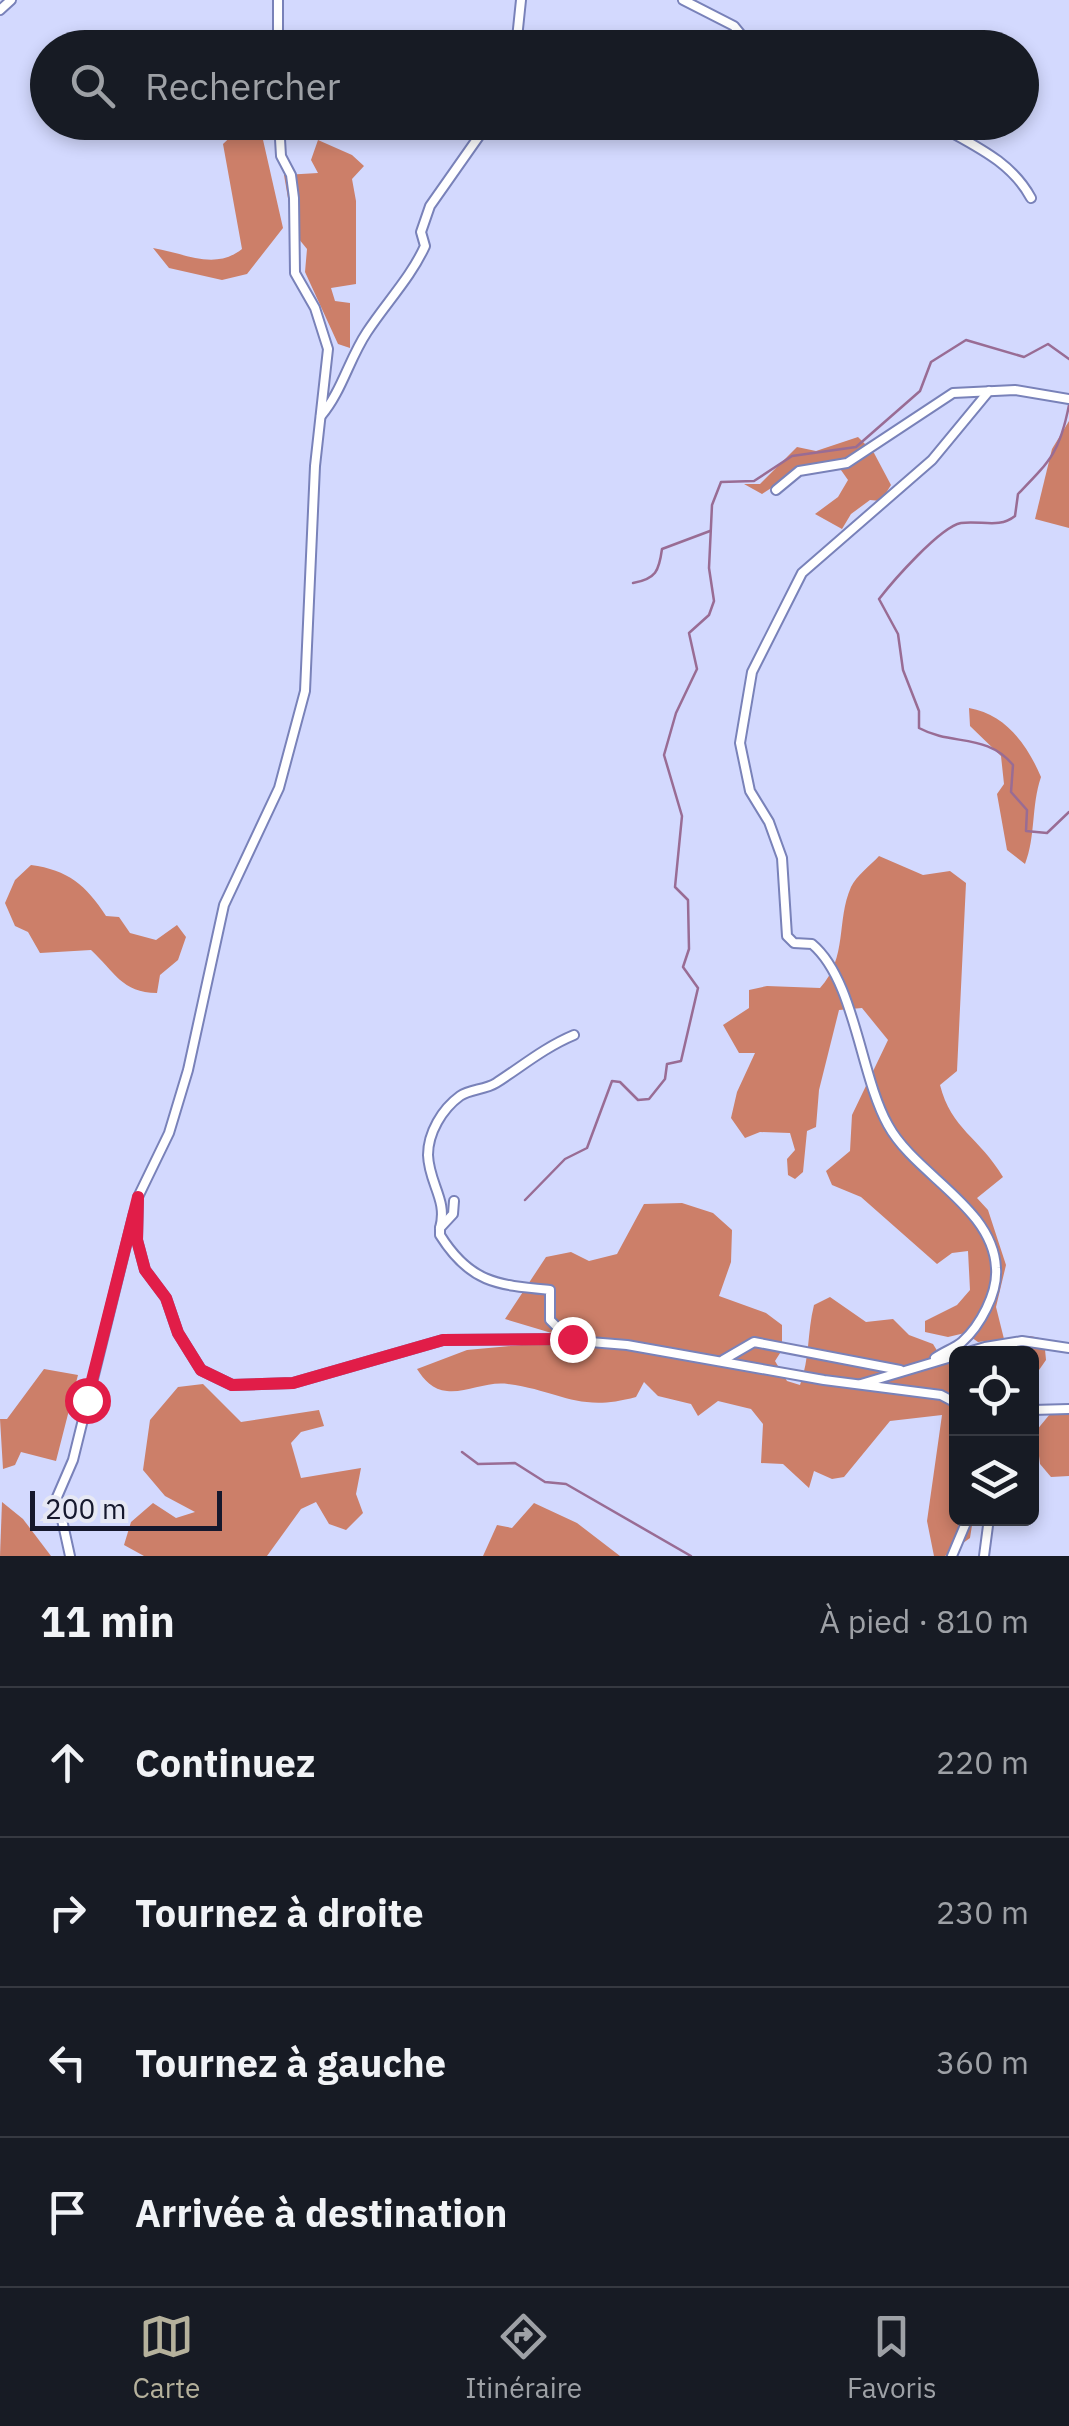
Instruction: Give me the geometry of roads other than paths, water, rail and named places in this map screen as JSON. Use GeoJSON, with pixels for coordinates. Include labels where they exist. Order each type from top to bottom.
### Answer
{"type":"FeatureCollection","features":[{"type":"Feature","properties":{"kind":"street"},"geometry":{"type":"LineString","coordinates":[[0,10],[11,0]]}},
{"type":"Feature","properties":{"kind":"street"},"geometry":{"type":"LineString","coordinates":[[278,0],[278,30]]}},
{"type":"Feature","properties":{"kind":"street"},"geometry":{"type":"LineString","coordinates":[[518,30],[521,0]]}},
{"type":"Feature","properties":{"kind":"street"},"geometry":{"type":"LineString","coordinates":[[683,0],[737,30]]}},
{"type":"Feature","properties":{"kind":"street"},"geometry":{"type":"LineString","coordinates":[[70,1556],[57,1497],[73,1460],[138,1197],[170,1133],[224,906],[280,788],[305,690],[315,466],[328,349],[315,308],[295,273],[294,198],[281,140]]}},
{"type":"Feature","properties":{"kind":"street"},"geometry":{"type":"LineString","coordinates":[[322,416],[336,400],[366,334],[416,265],[425,246],[421,232],[430,206],[476,140]]}},
{"type":"Feature","properties":{"kind":"street"},"geometry":{"type":"LineString","coordinates":[[964,140],[1006,164],[1031,198]]}},
{"type":"Feature","properties":{"kind":"street"},"geometry":{"type":"LineString","coordinates":[[776,490],[799,471],[848,463],[953,392],[989,391],[1067,399]]}},
{"type":"Feature","properties":{"kind":"street"},"geometry":{"type":"LineString","coordinates":[[936,1358],[962,1342],[990,1302],[996,1287],[993,1246],[950,1192],[900,1144],[871,1089],[835,974],[812,944],[794,943],[787,936],[782,858],[769,822],[750,791],[740,742],[752,672],[802,573],[932,460],[989,391]]}},
{"type":"Feature","properties":{"kind":"street"},"geometry":{"type":"LineString","coordinates":[[574,1035],[511,1068],[488,1088],[460,1096],[439,1118],[428,1150],[430,1176],[445,1208],[440,1228],[448,1248],[472,1274],[509,1286],[550,1290],[550,1320],[554,1326],[589,1340]]}},
{"type":"Feature","properties":{"kind":"street"},"geometry":{"type":"LineString","coordinates":[[138,1197],[137,1240],[145,1270],[166,1298],[178,1333],[201,1370],[232,1385],[293,1383],[443,1340],[589,1340],[949,1399]]}},
{"type":"Feature","properties":{"kind":"street"},"geometry":{"type":"LineString","coordinates":[[440,1228],[450,1220],[454,1201]]}},
{"type":"Feature","properties":{"kind":"street"},"geometry":{"type":"LineString","coordinates":[[723,1360],[754,1342],[900,1370]]}},
{"type":"Feature","properties":{"kind":"street"},"geometry":{"type":"LineString","coordinates":[[858,1385],[936,1358],[1014,1343],[1069,1348]]}},
{"type":"Feature","properties":{"kind":"street"},"geometry":{"type":"LineString","coordinates":[[871,1364],[882,1388]]}},
{"type":"Feature","properties":{"kind":"street"},"geometry":{"type":"LineString","coordinates":[[1039,1410],[1069,1410]]}},
{"type":"Feature","properties":{"kind":"street"},"geometry":{"type":"LineString","coordinates":[[952,1556],[965,1526]]}},
{"type":"Feature","properties":{"kind":"street"},"geometry":{"type":"LineString","coordinates":[[984,1556],[988,1526]]}},
{"type":"Feature","properties":{"kind":"waterway"},"geometry":{"type":"LineString","coordinates":[[525,1200],[565,1159],[587,1148],[612,1081],[620,1082],[638,1100],[649,1099],[665,1079],[667,1064],[681,1061],[698,988],[683,967],[689,949],[688,900],[675,887],[682,816],[664,755],[676,713],[697,669],[689,633],[709,615],[714,601],[709,568],[712,505],[721,482],[754,481],[792,456],[856,447],[920,391],[931,362],[966,340],[1024,357],[1048,344],[1069,359]]}},
{"type":"Feature","properties":{"kind":"waterway"},"geometry":{"type":"LineString","coordinates":[[1069,405],[1057,445],[1046,464],[1018,494],[1015,516],[1003,522],[961,523],[952,527],[917,556],[879,599],[898,634],[903,670],[919,711],[919,728],[981,744],[1003,755],[1013,765],[1011,792],[1027,810],[1026,831],[1047,833],[1069,812]]}},
{"type":"Feature","properties":{"kind":"waterway"},"geometry":{"type":"LineString","coordinates":[[633,583],[655,573],[662,549],[710,531]]}},
{"type":"Feature","properties":{"kind":"waterway"},"geometry":{"type":"LineString","coordinates":[[462,1452],[478,1464],[515,1463],[545,1482],[566,1484],[691,1556]]}}]}
